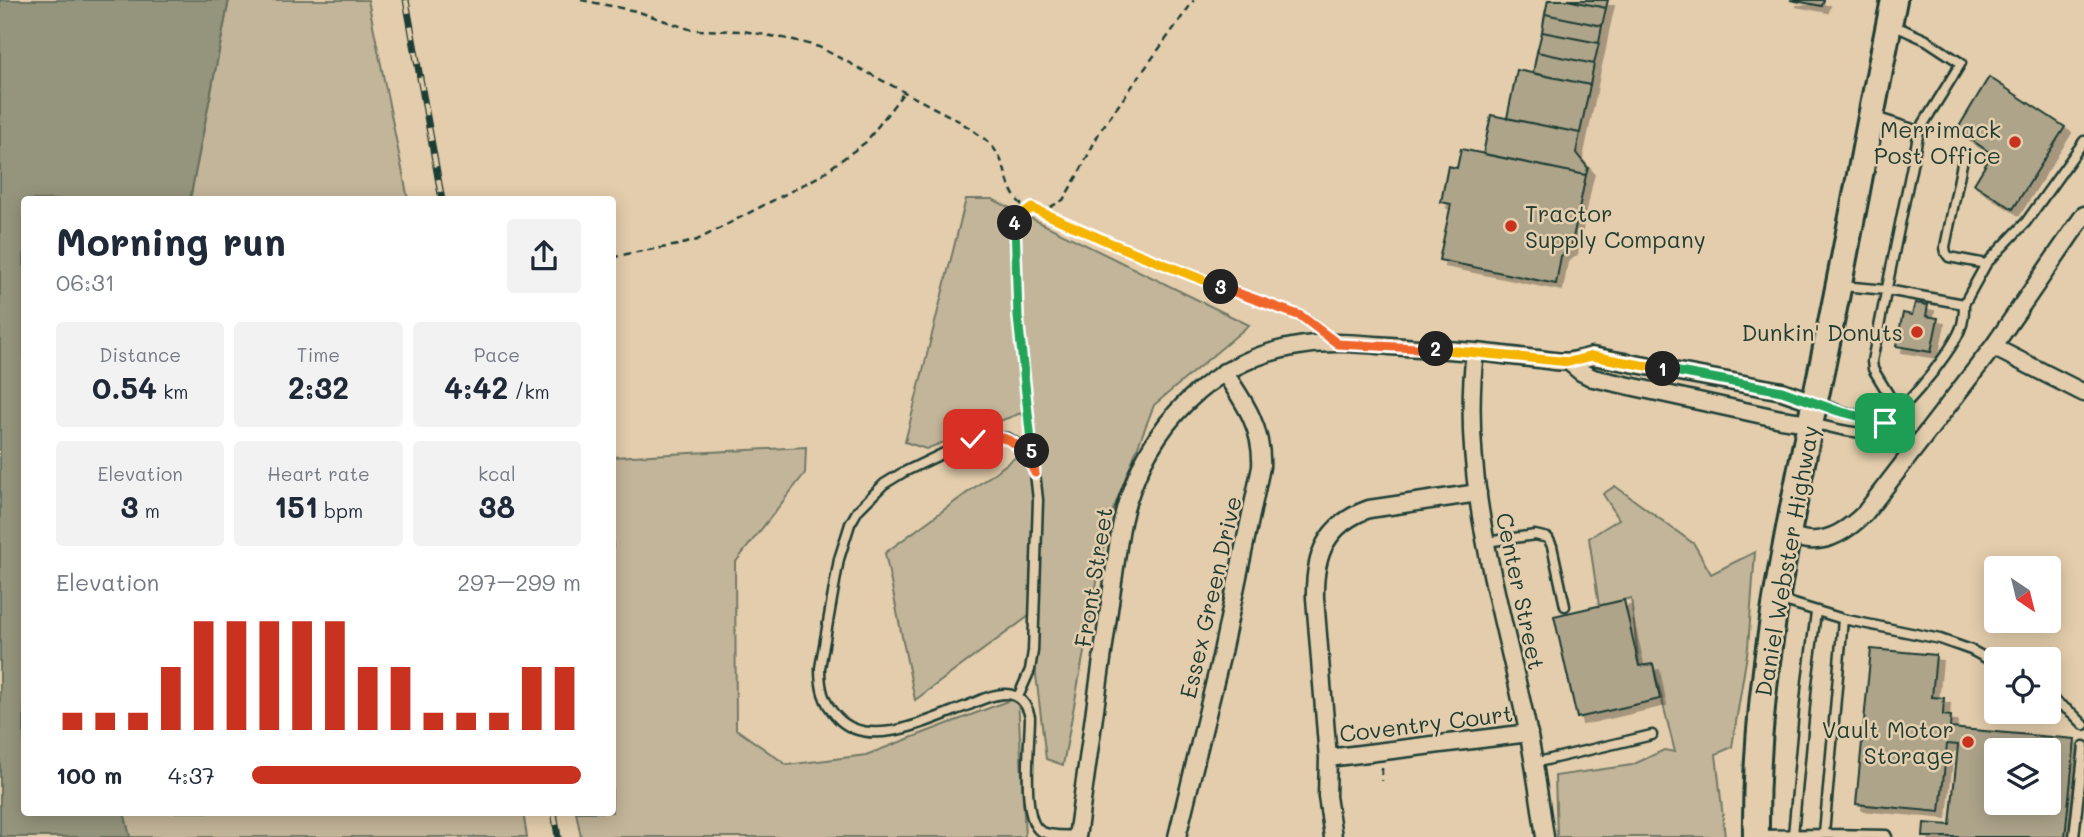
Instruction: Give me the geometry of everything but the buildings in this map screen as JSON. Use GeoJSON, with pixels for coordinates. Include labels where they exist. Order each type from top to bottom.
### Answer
{"type":"FeatureCollection","features":[{"type":"Feature","properties":{"kind":"main road","name":"Daniel Webster Highway"},"geometry":{"type":"LineString","coordinates":[[1756,836],[1758,730],[1775,598],[1892,12]]}},
{"type":"Feature","properties":{"kind":"street"},"geometry":{"type":"LineString","coordinates":[[1787,534],[1808,540],[1823,539],[1853,525],[1993,347],[2084,215]]}},
{"type":"Feature","properties":{"kind":"street","name":"Front Street"},"geometry":{"type":"LineString","coordinates":[[1077,836],[1117,553],[1130,491],[1158,435],[1198,390],[1224,372],[1252,358],[1307,345],[1338,344],[1475,352],[1569,362],[1592,356],[1782,391],[1812,412]]}},
{"type":"Feature","properties":{"kind":"street"},"geometry":{"type":"LineString","coordinates":[[1993,347],[2084,393]]}},
{"type":"Feature","properties":{"kind":"street","name":"Center Street"},"geometry":{"type":"LineString","coordinates":[[1475,352],[1471,399],[1478,494],[1486,542],[1529,733],[1545,837]]}},
{"type":"Feature","properties":{"kind":"street","name":"Front Street"},"geometry":{"type":"LineString","coordinates":[[1569,362],[1593,378],[1781,419],[1812,412]]}},
{"type":"Feature","properties":{"kind":"street","name":"Essex Green Drive"},"geometry":{"type":"LineString","coordinates":[[1177,837],[1221,657],[1261,467],[1262,449],[1258,431],[1224,372]]}},
{"type":"Feature","properties":{"kind":"street","name":"Coventry Court"},"geometry":{"type":"LineString","coordinates":[[1333,837],[1327,796],[1328,758],[1315,598],[1316,572],[1324,544],[1343,521],[1356,513],[1478,494]]}},
{"type":"Feature","properties":{"kind":"street","name":"Coventry Court"},"geometry":{"type":"LineString","coordinates":[[1328,758],[1529,733]]}},
{"type":"Feature","properties":{"kind":"lane"},"geometry":{"type":"LineString","coordinates":[[1892,12],[1926,40],[1961,63],[1919,131],[1872,362],[1873,369],[1898,410]]}},
{"type":"Feature","properties":{"kind":"lane"},"geometry":{"type":"LineString","coordinates":[[1872,116],[1919,131]]}},
{"type":"Feature","properties":{"kind":"lane"},"geometry":{"type":"LineString","coordinates":[[1812,412],[1864,433],[1885,423],[1930,377],[1951,347],[1962,324],[1964,304],[1986,264],[2026,222],[2084,141]]}},
{"type":"Feature","properties":{"kind":"lane"},"geometry":{"type":"LineString","coordinates":[[1964,154],[1945,247],[1949,257],[1986,264]]}},
{"type":"Feature","properties":{"kind":"lane"},"geometry":{"type":"LineString","coordinates":[[1839,286],[1887,290],[1964,304]]}},
{"type":"Feature","properties":{"kind":"lane"},"geometry":{"type":"LineString","coordinates":[[1812,412],[1838,411],[1885,423]]}},
{"type":"Feature","properties":{"kind":"lane"},"geometry":{"type":"LineString","coordinates":[[1018,696],[1030,670],[1033,650],[1038,500],[1035,473],[1016,443],[1008,438],[987,436],[973,439],[923,462],[884,484],[859,510],[844,540],[820,668],[820,684],[824,698],[840,721],[856,730],[875,733],[897,730],[987,698],[1004,694],[1018,696],[1028,708],[1030,717],[1028,797],[1032,820],[1038,830],[1048,834],[1077,836]]}},
{"type":"Feature","properties":{"kind":"lane"},"geometry":{"type":"LineString","coordinates":[[1486,542],[1535,536],[1548,538],[1565,606]]}},
{"type":"Feature","properties":{"kind":"lane"},"geometry":{"type":"LineString","coordinates":[[1775,598],[1843,619],[1940,639],[1984,657]]}},
{"type":"Feature","properties":{"kind":"lane"},"geometry":{"type":"LineString","coordinates":[[1793,835],[1816,612]]}},
{"type":"Feature","properties":{"kind":"lane"},"geometry":{"type":"LineString","coordinates":[[1824,834],[1843,619]]}},
{"type":"Feature","properties":{"kind":"lane"},"geometry":{"type":"LineString","coordinates":[[2061,705],[2084,725]]}},
{"type":"Feature","properties":{"kind":"lane"},"geometry":{"type":"LineString","coordinates":[[1534,763],[1653,735]]}},
{"type":"Feature","properties":{"kind":"lane"},"geometry":{"type":"LineString","coordinates":[[2074,837],[2084,747]]}},
{"type":"Feature","properties":{"kind":"lane"},"geometry":{"type":"LineString","coordinates":[[1756,836],[1824,834],[1887,837]]}},
{"type":"Feature","properties":{"kind":"path"},"geometry":{"type":"LineString","coordinates":[[581,0],[620,7],[692,30],[743,31],[819,47],[959,121],[980,135],[995,150],[1013,197],[1023,206],[1046,209],[1063,200],[1100,131],[1194,0]]}},
{"type":"Feature","properties":{"kind":"path"},"geometry":{"type":"LineString","coordinates":[[616,257],[697,240],[818,177],[866,142],[904,92]]}},
{"type":"Feature","properties":{"kind":"path"},"geometry":{"type":"LineString","coordinates":[[1032,208],[1180,272],[1301,316],[1338,344]]}},
{"type":"Feature","properties":{"kind":"path"},"geometry":{"type":"LineString","coordinates":[[1032,208],[1015,220],[1018,317],[1035,473]]}},
{"type":"Feature","properties":{"kind":"path"},"geometry":{"type":"LineString","coordinates":[[1382,765],[1382,781]]}},
{"type":"Feature","properties":{"kind":"shaded area"},"geometry":{"type":"Polygon","coordinates":[[[0,0],[229,0],[191,196],[21,196],[21,816],[125,816],[130,837],[0,837],[0,0]]]}},
{"type":"Feature","properties":{"kind":"shaded area"},"geometry":{"type":"Polygon","coordinates":[[[229,0],[368,0],[407,196],[191,196],[229,0]]]}},
{"type":"Feature","properties":{"kind":"shaded area"},"geometry":{"type":"Polygon","coordinates":[[[966,199],[992,199],[1249,325],[1154,405],[1108,523],[1063,765],[1046,759],[1029,616],[915,700],[885,553],[1031,446],[1021,413],[926,449],[905,442],[966,199]]]}},
{"type":"Feature","properties":{"kind":"shaded area"},"geometry":{"type":"Polygon","coordinates":[[[806,447],[805,473],[735,563],[736,729],[787,765],[866,755],[1018,697],[1025,837],[581,837],[577,816],[616,816],[616,457],[806,447]]]}},
{"type":"Feature","properties":{"kind":"shaded area"},"geometry":{"type":"Polygon","coordinates":[[[1615,486],[1694,544],[1711,574],[1755,552],[1748,648],[1732,747],[1716,754],[1725,837],[1557,837],[1555,776],[1632,765],[1664,750],[1675,752],[1653,664],[1639,666],[1631,598],[1599,606],[1589,538],[1619,519],[1603,494],[1615,486]]]}},
{"type":"Feature","properties":{"kind":"shaded area"},"geometry":{"type":"Polygon","coordinates":[[[125,816],[524,816],[527,837],[130,837],[125,816]]]}},
{"type":"Feature","properties":{"kind":"railway"},"geometry":{"type":"LineString","coordinates":[[406,0],[441,196]]}},
{"type":"Feature","properties":{"kind":"railway"},"geometry":{"type":"LineString","coordinates":[[555,816],[558,837]]}},
{"type":"Feature","properties":{"kind":"place","name":"Merrimack Post Office"},"geometry":{"type":"Point","coordinates":[2015,142]}},
{"type":"Feature","properties":{"kind":"place","name":"Tractor Supply Company"},"geometry":{"type":"Point","coordinates":[1511,226]}},
{"type":"Feature","properties":{"kind":"place","name":"Dunkin' Donuts"},"geometry":{"type":"Point","coordinates":[1917,332]}},
{"type":"Feature","properties":{"kind":"place","name":"Vault Motor Storage"},"geometry":{"type":"Point","coordinates":[1968,742]}},
{"type":"Feature","properties":{"kind":"route"},"geometry":{"type":"LineString","coordinates":[[973,439],[987,436],[1008,438],[1024,452],[1035,473],[1018,317],[1015,220],[1032,208],[1180,272],[1301,316],[1338,344],[1475,352],[1569,362],[1592,356],[1782,391],[1838,411],[1885,423]]}}]}
